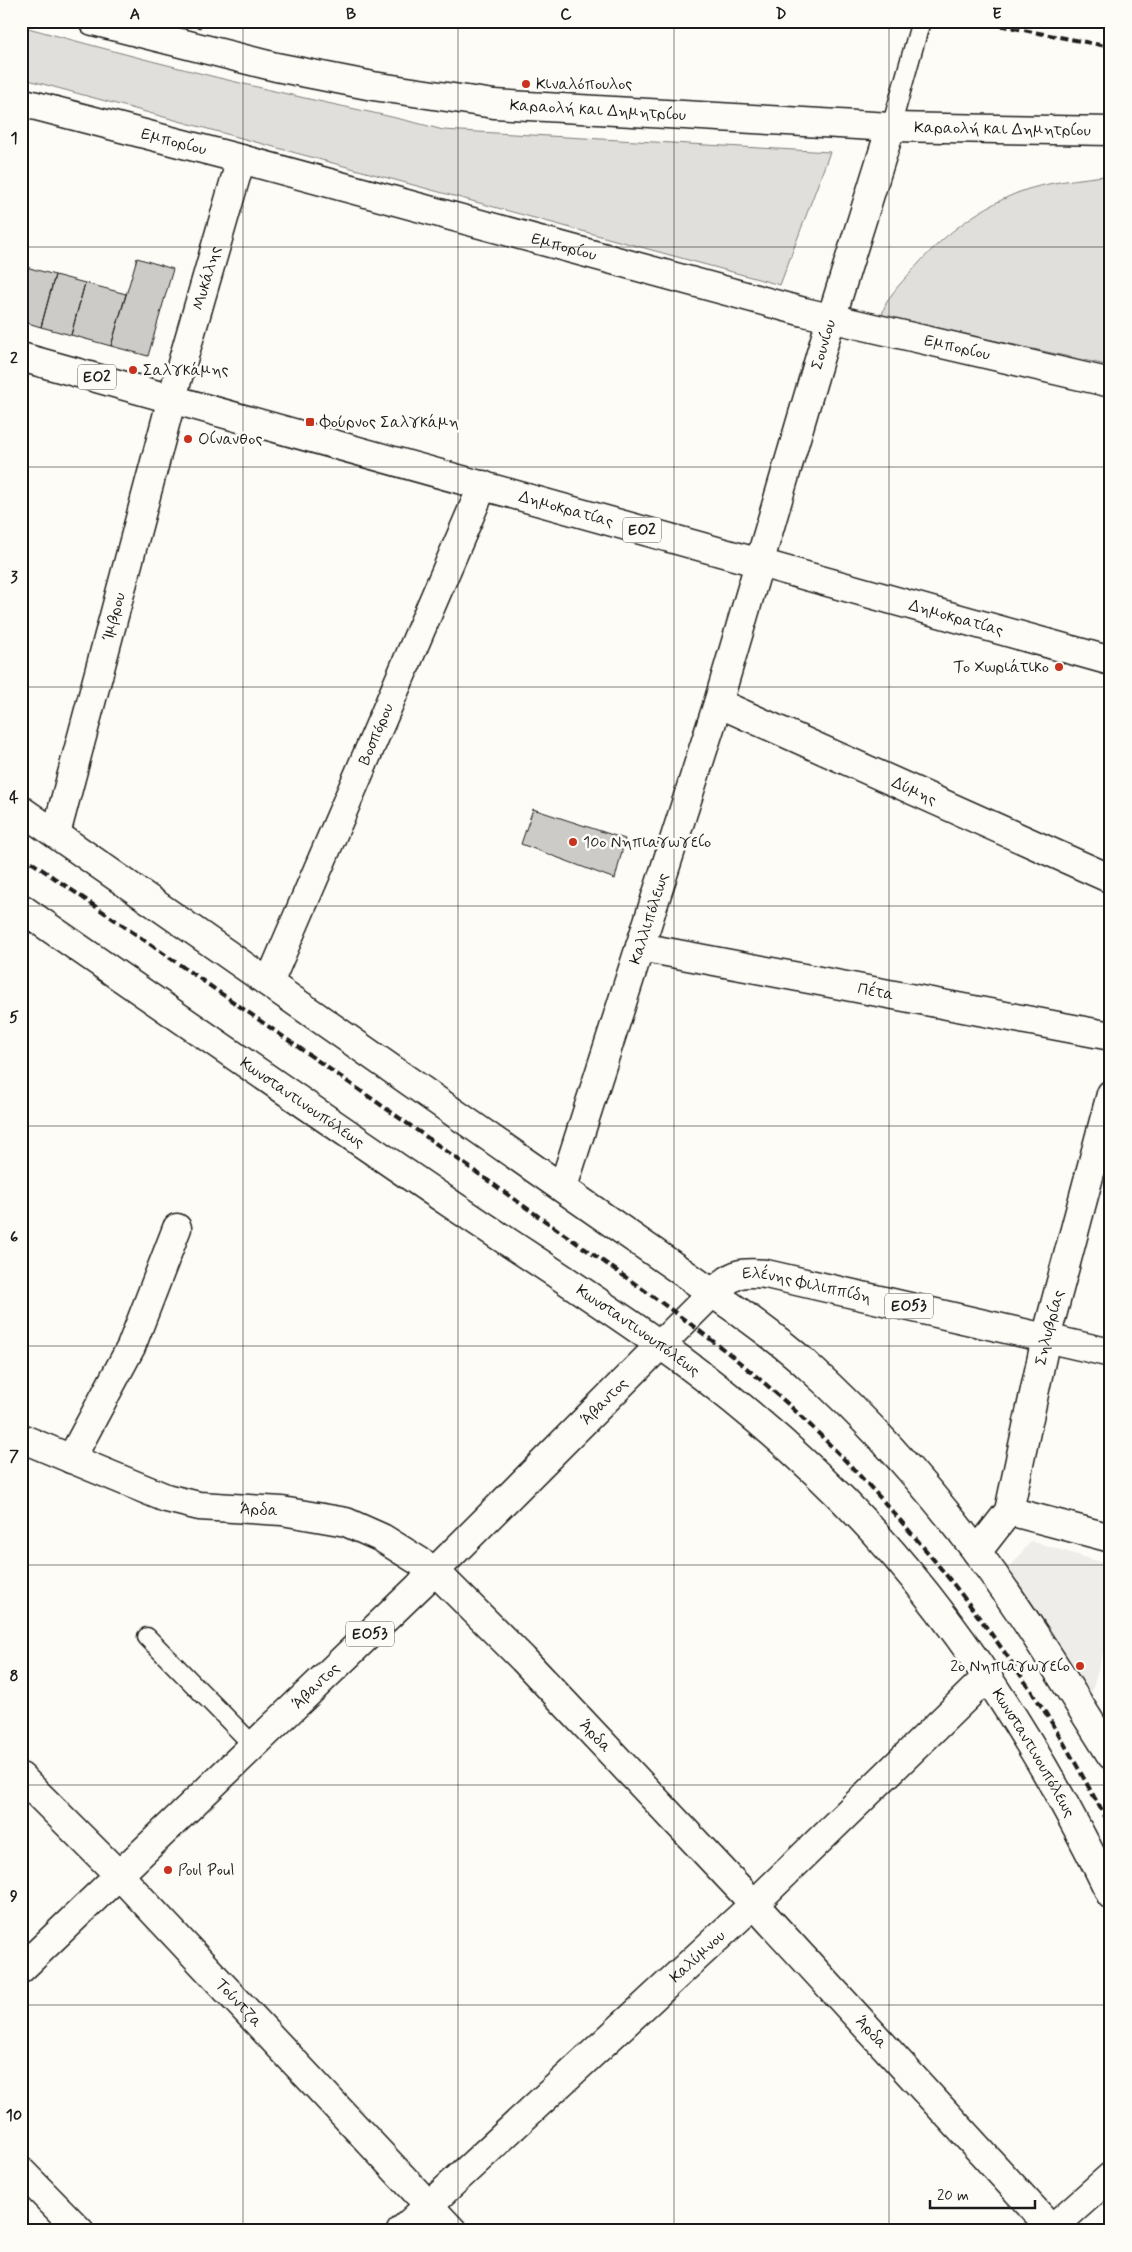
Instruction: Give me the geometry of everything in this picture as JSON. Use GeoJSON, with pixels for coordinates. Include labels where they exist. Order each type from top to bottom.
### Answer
{"type":"FeatureCollection","features":[{"type":"Feature","properties":{"kind":"main road","name":"Καραολή και Δημητρίου"},"geometry":{"type":"LineString","coordinates":[[93,21],[276,67],[373,86],[494,104],[891,127],[1111,131]]}},
{"type":"Feature","properties":{"kind":"main road","name":"Εμπορίου"},"geometry":{"type":"LineString","coordinates":[[21,102],[241,159],[831,319],[1111,383]]}},
{"type":"Feature","properties":{"kind":"main road","name":"Σουνίου"},"geometry":{"type":"LineString","coordinates":[[759,563],[831,319],[891,127]]}},
{"type":"Feature","properties":{"kind":"main road","name":"Μυκάλης"},"geometry":{"type":"LineString","coordinates":[[172,398],[241,159]]}},
{"type":"Feature","properties":{"kind":"main road","name":"Δημοκρατίας"},"geometry":{"type":"LineString","coordinates":[[21,357],[1111,661]]}},
{"type":"Feature","properties":{"kind":"main road","name":"Ίμβρου"},"geometry":{"type":"LineString","coordinates":[[56,834],[172,398]]}},
{"type":"Feature","properties":{"kind":"main road","name":"Βοσπόρου"},"geometry":{"type":"LineString","coordinates":[[269,983],[482,485]]}},
{"type":"Feature","properties":{"kind":"main road","name":"Καλλιπόλεως"},"geometry":{"type":"LineString","coordinates":[[563,1187],[718,704],[759,563]]}},
{"type":"Feature","properties":{"kind":"main road","name":"Δύμης"},"geometry":{"type":"LineString","coordinates":[[718,704],[1111,878]]}},
{"type":"Feature","properties":{"kind":"main road"},"geometry":{"type":"LineString","coordinates":[[21,810],[563,1187],[790,1350],[836,1392],[899,1458],[977,1552],[1043,1648],[1111,1755]]}},
{"type":"Feature","properties":{"kind":"main road","name":"Κωνσταντινουπόλεως"},"geometry":{"type":"LineString","coordinates":[[24,917],[662,1346],[758,1422],[848,1505],[924,1589],[988,1676],[1049,1776],[1111,1895]]}},
{"type":"Feature","properties":{"kind":"main road","name":"Πέτα"},"geometry":{"type":"LineString","coordinates":[[640,947],[1111,1036]]}},
{"type":"Feature","properties":{"kind":"main road","name":"Σηλυβρίας"},"geometry":{"type":"LineString","coordinates":[[977,1552],[1010,1511],[1046,1338],[1111,1094]]}},
{"type":"Feature","properties":{"kind":"main road"},"geometry":{"type":"LineString","coordinates":[[71,1459],[130,1347],[177,1228]]}},
{"type":"Feature","properties":{"kind":"main road","name":"Ελένης Φιλιππίδη"},"geometry":{"type":"LineString","coordinates":[[712,1293],[735,1274],[744,1272],[766,1274],[1111,1353]]}},
{"type":"Feature","properties":{"kind":"main road","name":"Άβαντος"},"geometry":{"type":"LineString","coordinates":[[21,1969],[435,1571],[662,1346],[712,1293]]}},
{"type":"Feature","properties":{"kind":"main road","name":"Άρδα"},"geometry":{"type":"LineString","coordinates":[[21,1438],[166,1498],[185,1503],[199,1506],[282,1511],[346,1522],[382,1538],[435,1571],[523,1659],[754,1904],[1051,2230]]}},
{"type":"Feature","properties":{"kind":"main road"},"geometry":{"type":"LineString","coordinates":[[1010,1511],[1111,1538]]}},
{"type":"Feature","properties":{"kind":"main road","name":"Καλύμνου"},"geometry":{"type":"LineString","coordinates":[[401,2231],[754,1904],[988,1676]]}},
{"type":"Feature","properties":{"kind":"main road","name":"Τούντζα"},"geometry":{"type":"LineString","coordinates":[[21,1777],[119,1875],[453,2231]]}},
{"type":"Feature","properties":{"kind":"main road"},"geometry":{"type":"LineString","coordinates":[[21,2171],[80,2231]]}},
{"type":"Feature","properties":{"kind":"main road"},"geometry":{"type":"LineString","coordinates":[[1051,2230],[1111,2176]]}},
{"type":"Feature","properties":{"kind":"lane"},"geometry":{"type":"LineString","coordinates":[[891,127],[922,21]]}},
{"type":"Feature","properties":{"kind":"lane"},"geometry":{"type":"LineString","coordinates":[[147,1637],[254,1746]]}},
{"type":"Feature","properties":{"kind":"shaded area"},"geometry":{"type":"Polygon","coordinates":[[[21,26],[217,77],[443,130],[830,152],[780,285],[21,78],[21,26]]]}},
{"type":"Feature","properties":{"kind":"shaded area"},"geometry":{"type":"Polygon","coordinates":[[[1111,175],[1111,366],[882,316],[883,310],[893,292],[922,260],[959,226],[987,208],[1017,193],[1039,186],[1111,175]]]}},
{"type":"Feature","properties":{"kind":"shaded area","name":"2ο Νηπιαγωγείο"},"geometry":{"type":"Polygon","coordinates":[[[1031,1541],[1111,1565],[1111,1624],[1087,1709],[1003,1576],[1031,1541]]]}},
{"type":"Feature","properties":{"kind":"building"},"geometry":{"type":"Polygon","coordinates":[[[173,21],[203,21],[200,28],[173,21]]]}},
{"type":"Feature","properties":{"kind":"building"},"geometry":{"type":"Polygon","coordinates":[[[137,258],[173,269],[148,356],[111,346],[137,258]]]}},
{"type":"Feature","properties":{"kind":"building"},"geometry":{"type":"Polygon","coordinates":[[[26,267],[55,275],[41,327],[21,321],[21,285],[26,267]]]}},
{"type":"Feature","properties":{"kind":"building"},"geometry":{"type":"Polygon","coordinates":[[[55,275],[85,283],[71,335],[41,327],[55,275]]]}},
{"type":"Feature","properties":{"kind":"building"},"geometry":{"type":"Polygon","coordinates":[[[85,283],[126,294],[111,346],[71,335],[85,283]]]}},
{"type":"Feature","properties":{"kind":"building","name":"10ο Νηπιαγωγείο"},"geometry":{"type":"Polygon","coordinates":[[[533,809],[625,839],[615,879],[521,844],[533,809]]]}},
{"type":"Feature","properties":{"kind":"railway"},"geometry":{"type":"LineString","coordinates":[[977,21],[1111,47]]}},
{"type":"Feature","properties":{"kind":"railway"},"geometry":{"type":"LineString","coordinates":[[21,855],[629,1279],[704,1334],[775,1393],[809,1424],[870,1487],[928,1552],[955,1586],[1043,1708],[1111,1827]]}},
{"type":"Feature","properties":{"kind":"place","name":"Κιναλόπουλος"},"geometry":{"type":"Point","coordinates":[526,84]}},
{"type":"Feature","properties":{"kind":"place","name":"Σαλγκάμης"},"geometry":{"type":"Point","coordinates":[133,370]}},
{"type":"Feature","properties":{"kind":"place","name":"Φούρνος Σαλγκάμη"},"geometry":{"type":"Point","coordinates":[310,422]}},
{"type":"Feature","properties":{"kind":"place","name":"Οίνανθος"},"geometry":{"type":"Point","coordinates":[188,439]}},
{"type":"Feature","properties":{"kind":"place","name":"Το Χωριάτικο"},"geometry":{"type":"Point","coordinates":[1059,667]}},
{"type":"Feature","properties":{"kind":"place","name":"10ο Νηπιαγωγείο"},"geometry":{"type":"Point","coordinates":[573,842]}},
{"type":"Feature","properties":{"kind":"place","name":"2ο Νηπιαγωγείο"},"geometry":{"type":"Point","coordinates":[1080,1666]}},
{"type":"Feature","properties":{"kind":"place","name":"Poul Poul"},"geometry":{"type":"Point","coordinates":[168,1870]}}]}
